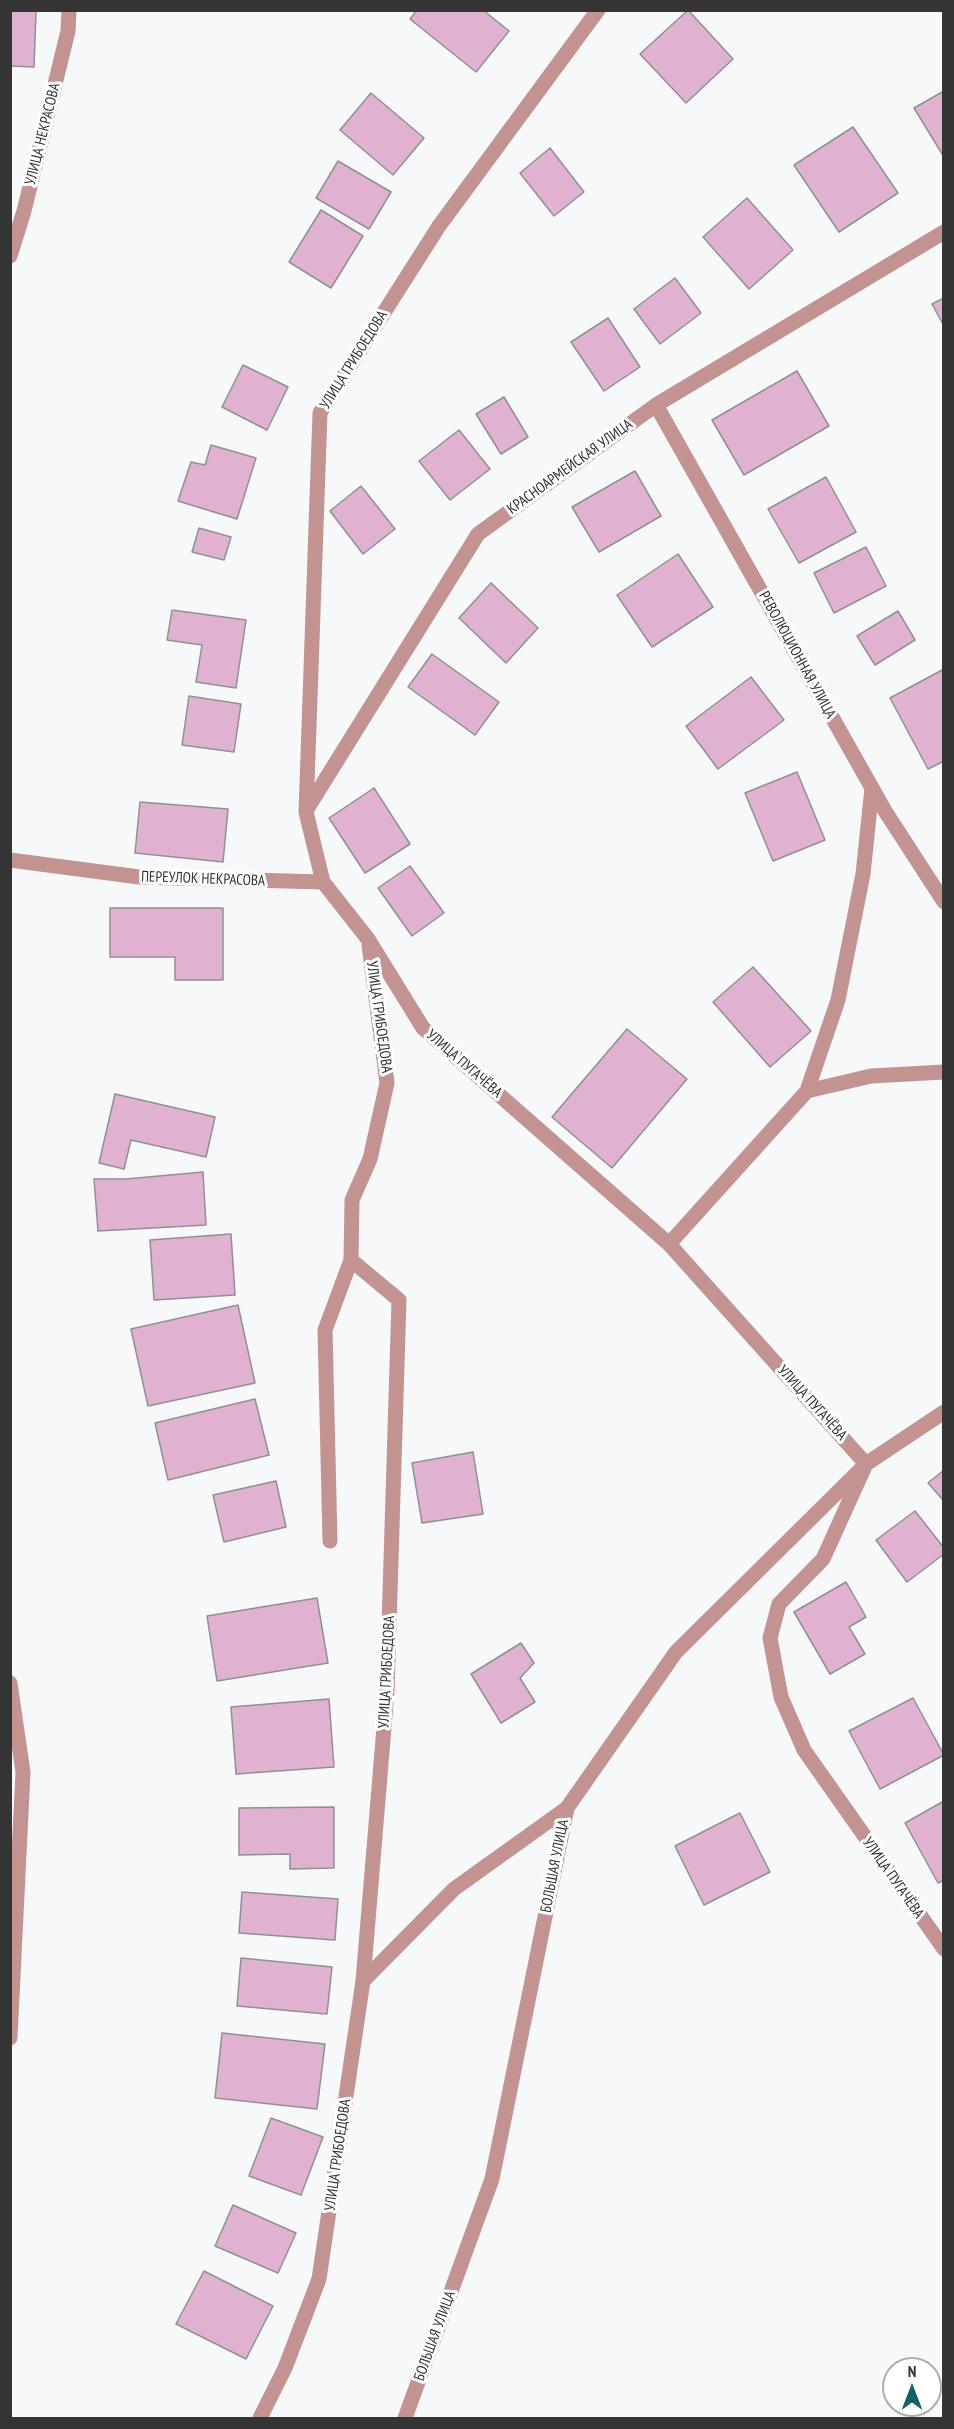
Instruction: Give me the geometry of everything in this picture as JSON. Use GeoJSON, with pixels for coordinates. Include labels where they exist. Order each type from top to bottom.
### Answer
{"type":"FeatureCollection","features":[{"type":"Feature","properties":{"kind":"street","name":"УЛИЦА НЕКРАСОВА"},"geometry":{"type":"LineString","coordinates":[[10,256],[24,211],[68,31],[69,10]]}},
{"type":"Feature","properties":{"kind":"street","name":"УЛИЦА ГРИБОЕДОВА"},"geometry":{"type":"LineString","coordinates":[[323,882],[306,812],[320,413],[439,225],[598,10]]}},
{"type":"Feature","properties":{"kind":"street","name":"КРАСНОАРМЕЙСКАЯ УЛИЦА"},"geometry":{"type":"LineString","coordinates":[[306,812],[478,534],[656,405],[944,232]]}},
{"type":"Feature","properties":{"kind":"street","name":"РЕВОЛЮЦИОННАЯ УЛИЦА"},"geometry":{"type":"LineString","coordinates":[[656,405],[872,788],[944,902]]}},
{"type":"Feature","properties":{"kind":"street"},"geometry":{"type":"LineString","coordinates":[[669,1244],[807,1090],[838,1000],[863,874],[872,788]]}},
{"type":"Feature","properties":{"kind":"street","name":"ПЕРЕУЛОК НЕКРАСОВА"},"geometry":{"type":"LineString","coordinates":[[10,860],[139,877],[323,882]]}},
{"type":"Feature","properties":{"kind":"street"},"geometry":{"type":"LineString","coordinates":[[323,882],[368,939]]}},
{"type":"Feature","properties":{"kind":"street","name":"УЛИЦА ГРИБОЕДОВА"},"geometry":{"type":"LineString","coordinates":[[260,2418],[285,2368],[319,2279],[363,1981],[387,1691],[399,1300],[351,1260],[352,1200],[370,1158],[387,1083],[368,939]]}},
{"type":"Feature","properties":{"kind":"street","name":"УЛИЦА ПУГАЧЁВА"},"geometry":{"type":"LineString","coordinates":[[368,939],[423,1028],[669,1244],[866,1464],[823,1559],[779,1604],[770,1638],[781,1697],[804,1750],[944,1949]]}},
{"type":"Feature","properties":{"kind":"street"},"geometry":{"type":"LineString","coordinates":[[807,1090],[871,1076],[944,1072]]}},
{"type":"Feature","properties":{"kind":"street"},"geometry":{"type":"LineString","coordinates":[[330,1541],[325,1330],[351,1260]]}},
{"type":"Feature","properties":{"kind":"street","name":"БОЛЬШАЯ УЛИЦА"},"geometry":{"type":"LineString","coordinates":[[405,2418],[492,2179],[567,1808],[676,1652],[866,1464],[944,1412]]}},
{"type":"Feature","properties":{"kind":"street"},"geometry":{"type":"LineString","coordinates":[[10,1683],[23,1772],[10,2038]]}},
{"type":"Feature","properties":{"kind":"street"},"geometry":{"type":"LineString","coordinates":[[363,1981],[454,1889],[567,1808]]}},
{"type":"Feature","properties":{"kind":"building"},"geometry":{"type":"Polygon","coordinates":[[[10,10],[36,11],[34,67],[10,66],[10,10]]]}},
{"type":"Feature","properties":{"kind":"building"},"geometry":{"type":"Polygon","coordinates":[[[417,10],[483,10],[509,31],[476,72],[410,19],[417,10]]]}},
{"type":"Feature","properties":{"kind":"building"},"geometry":{"type":"Polygon","coordinates":[[[688,10],[733,59],[686,103],[640,54],[688,10]]]}},
{"type":"Feature","properties":{"kind":"building"},"geometry":{"type":"Polygon","coordinates":[[[944,91],[944,157],[914,108],[944,91]]]}},
{"type":"Feature","properties":{"kind":"building"},"geometry":{"type":"Polygon","coordinates":[[[371,93],[424,138],[393,175],[340,130],[371,93]]]}},
{"type":"Feature","properties":{"kind":"building"},"geometry":{"type":"Polygon","coordinates":[[[853,127],[898,193],[839,232],[794,165],[853,127]]]}},
{"type":"Feature","properties":{"kind":"building"},"geometry":{"type":"Polygon","coordinates":[[[550,148],[584,192],[554,216],[520,173],[550,148]]]}},
{"type":"Feature","properties":{"kind":"building"},"geometry":{"type":"Polygon","coordinates":[[[338,161],[391,192],[369,229],[316,198],[338,161]]]}},
{"type":"Feature","properties":{"kind":"building"},"geometry":{"type":"Polygon","coordinates":[[[747,198],[793,250],[749,289],[703,237],[747,198]]]}},
{"type":"Feature","properties":{"kind":"building"},"geometry":{"type":"Polygon","coordinates":[[[321,210],[363,236],[331,288],[289,262],[321,210]]]}},
{"type":"Feature","properties":{"kind":"building"},"geometry":{"type":"Polygon","coordinates":[[[675,278],[701,313],[660,344],[634,309],[675,278]]]}},
{"type":"Feature","properties":{"kind":"building"},"geometry":{"type":"Polygon","coordinates":[[[944,298],[944,326],[932,304],[944,298]]]}},
{"type":"Feature","properties":{"kind":"building"},"geometry":{"type":"Polygon","coordinates":[[[608,318],[640,367],[604,391],[571,342],[608,318]]]}},
{"type":"Feature","properties":{"kind":"building"},"geometry":{"type":"Polygon","coordinates":[[[243,365],[288,387],[267,430],[222,407],[243,365]]]}},
{"type":"Feature","properties":{"kind":"building"},"geometry":{"type":"Polygon","coordinates":[[[797,371],[829,426],[744,475],[712,420],[797,371]]]}},
{"type":"Feature","properties":{"kind":"building"},"geometry":{"type":"Polygon","coordinates":[[[504,397],[528,437],[501,454],[476,414],[504,397]]]}},
{"type":"Feature","properties":{"kind":"building"},"geometry":{"type":"Polygon","coordinates":[[[459,430],[490,469],[450,500],[419,461],[459,430]]]}},
{"type":"Feature","properties":{"kind":"building"},"geometry":{"type":"Polygon","coordinates":[[[211,445],[256,458],[237,519],[178,501],[191,462],[205,465],[211,445]]]}},
{"type":"Feature","properties":{"kind":"building"},"geometry":{"type":"Polygon","coordinates":[[[635,471],[661,516],[599,552],[572,507],[635,471]]]}},
{"type":"Feature","properties":{"kind":"building"},"geometry":{"type":"Polygon","coordinates":[[[826,477],[856,532],[799,563],[768,509],[826,477]]]}},
{"type":"Feature","properties":{"kind":"building"},"geometry":{"type":"Polygon","coordinates":[[[361,486],[395,529],[363,554],[330,511],[361,486]]]}},
{"type":"Feature","properties":{"kind":"building"},"geometry":{"type":"Polygon","coordinates":[[[199,528],[231,537],[224,560],[192,552],[199,528]]]}},
{"type":"Feature","properties":{"kind":"building"},"geometry":{"type":"Polygon","coordinates":[[[866,547],[886,586],[834,613],[814,573],[866,547]]]}},
{"type":"Feature","properties":{"kind":"building"},"geometry":{"type":"Polygon","coordinates":[[[678,554],[713,607],[652,647],[617,595],[678,554]]]}},
{"type":"Feature","properties":{"kind":"building"},"geometry":{"type":"Polygon","coordinates":[[[491,583],[538,628],[506,663],[459,618],[491,583]]]}},
{"type":"Feature","properties":{"kind":"building"},"geometry":{"type":"Polygon","coordinates":[[[172,610],[246,620],[236,688],[196,682],[202,645],[167,640],[172,610]]]}},
{"type":"Feature","properties":{"kind":"building"},"geometry":{"type":"Polygon","coordinates":[[[898,611],[915,640],[875,665],[857,636],[898,611]]]}},
{"type":"Feature","properties":{"kind":"building"},"geometry":{"type":"Polygon","coordinates":[[[432,654],[499,702],[475,735],[408,687],[432,654]]]}},
{"type":"Feature","properties":{"kind":"building"},"geometry":{"type":"Polygon","coordinates":[[[944,669],[944,761],[928,769],[890,698],[944,669]]]}},
{"type":"Feature","properties":{"kind":"building"},"geometry":{"type":"Polygon","coordinates":[[[751,677],[784,720],[718,769],[686,726],[751,677]]]}},
{"type":"Feature","properties":{"kind":"building"},"geometry":{"type":"Polygon","coordinates":[[[189,696],[241,704],[234,752],[182,745],[189,696]]]}},
{"type":"Feature","properties":{"kind":"building"},"geometry":{"type":"Polygon","coordinates":[[[797,772],[825,840],[773,861],[745,793],[797,772]]]}},
{"type":"Feature","properties":{"kind":"building"},"geometry":{"type":"Polygon","coordinates":[[[374,788],[410,844],[365,873],[329,818],[374,788]]]}},
{"type":"Feature","properties":{"kind":"building"},"geometry":{"type":"Polygon","coordinates":[[[140,802],[228,809],[223,862],[135,853],[140,802]]]}},
{"type":"Feature","properties":{"kind":"building"},"geometry":{"type":"Polygon","coordinates":[[[410,866],[444,913],[412,936],[378,888],[410,866]]]}},
{"type":"Feature","properties":{"kind":"building"},"geometry":{"type":"Polygon","coordinates":[[[110,908],[223,908],[223,980],[175,980],[175,957],[110,957],[110,908]]]}},
{"type":"Feature","properties":{"kind":"building"},"geometry":{"type":"Polygon","coordinates":[[[753,967],[811,1031],[770,1067],[713,1002],[753,967]]]}},
{"type":"Feature","properties":{"kind":"building"},"geometry":{"type":"Polygon","coordinates":[[[627,1029],[687,1079],[612,1168],[552,1117],[627,1029]]]}},
{"type":"Feature","properties":{"kind":"building"},"geometry":{"type":"Polygon","coordinates":[[[115,1094],[215,1117],[206,1157],[131,1140],[124,1169],[99,1163],[115,1094]]]}},
{"type":"Feature","properties":{"kind":"building"},"geometry":{"type":"Polygon","coordinates":[[[203,1172],[206,1225],[98,1231],[94,1179],[126,1179],[203,1172]]]}},
{"type":"Feature","properties":{"kind":"building"},"geometry":{"type":"Polygon","coordinates":[[[231,1234],[235,1295],[154,1300],[150,1240],[231,1234]]]}},
{"type":"Feature","properties":{"kind":"building"},"geometry":{"type":"Polygon","coordinates":[[[238,1305],[255,1383],[148,1406],[131,1329],[238,1305]]]}},
{"type":"Feature","properties":{"kind":"building"},"geometry":{"type":"Polygon","coordinates":[[[255,1399],[269,1455],[168,1480],[155,1423],[255,1399]]]}},
{"type":"Feature","properties":{"kind":"building"},"geometry":{"type":"Polygon","coordinates":[[[473,1452],[483,1514],[422,1523],[412,1463],[473,1452]]]}},
{"type":"Feature","properties":{"kind":"building"},"geometry":{"type":"Polygon","coordinates":[[[944,1470],[944,1501],[928,1483],[944,1470]]]}},
{"type":"Feature","properties":{"kind":"building"},"geometry":{"type":"Polygon","coordinates":[[[276,1481],[286,1527],[224,1542],[213,1495],[276,1481]]]}},
{"type":"Feature","properties":{"kind":"building"},"geometry":{"type":"Polygon","coordinates":[[[915,1511],[944,1548],[944,1554],[907,1582],[876,1540],[915,1511]]]}},
{"type":"Feature","properties":{"kind":"building"},"geometry":{"type":"Polygon","coordinates":[[[846,1582],[866,1617],[849,1627],[865,1654],[830,1674],[794,1612],[846,1582]]]}},
{"type":"Feature","properties":{"kind":"building"},"geometry":{"type":"Polygon","coordinates":[[[317,1598],[328,1663],[217,1681],[207,1616],[317,1598]]]}},
{"type":"Feature","properties":{"kind":"building"},"geometry":{"type":"Polygon","coordinates":[[[521,1643],[534,1663],[520,1678],[535,1702],[501,1723],[471,1674],[521,1643]]]}},
{"type":"Feature","properties":{"kind":"building"},"geometry":{"type":"Polygon","coordinates":[[[913,1698],[944,1755],[880,1789],[849,1731],[913,1698]]]}},
{"type":"Feature","properties":{"kind":"building"},"geometry":{"type":"Polygon","coordinates":[[[329,1699],[334,1767],[236,1774],[231,1707],[329,1699]]]}},
{"type":"Feature","properties":{"kind":"building"},"geometry":{"type":"Polygon","coordinates":[[[944,1801],[944,1880],[938,1883],[905,1823],[944,1801]]]}},
{"type":"Feature","properties":{"kind":"building"},"geometry":{"type":"Polygon","coordinates":[[[334,1807],[334,1868],[290,1869],[290,1854],[239,1855],[239,1808],[334,1807]]]}},
{"type":"Feature","properties":{"kind":"building"},"geometry":{"type":"Polygon","coordinates":[[[740,1813],[770,1872],[704,1905],[675,1846],[740,1813]]]}},
{"type":"Feature","properties":{"kind":"building"},"geometry":{"type":"Polygon","coordinates":[[[242,1892],[338,1899],[335,1940],[239,1933],[242,1892]]]}},
{"type":"Feature","properties":{"kind":"building"},"geometry":{"type":"Polygon","coordinates":[[[241,1958],[332,1967],[327,2014],[237,2006],[241,1958]]]}},
{"type":"Feature","properties":{"kind":"building"},"geometry":{"type":"Polygon","coordinates":[[[222,2033],[325,2044],[317,2109],[215,2098],[222,2033]]]}},
{"type":"Feature","properties":{"kind":"building"},"geometry":{"type":"Polygon","coordinates":[[[271,2118],[323,2137],[301,2195],[249,2176],[271,2118]]]}},
{"type":"Feature","properties":{"kind":"building"},"geometry":{"type":"Polygon","coordinates":[[[233,2205],[296,2233],[278,2273],[215,2246],[233,2205]]]}},
{"type":"Feature","properties":{"kind":"building"},"geometry":{"type":"Polygon","coordinates":[[[204,2271],[273,2306],[246,2359],[176,2324],[204,2271]]]}}]}
